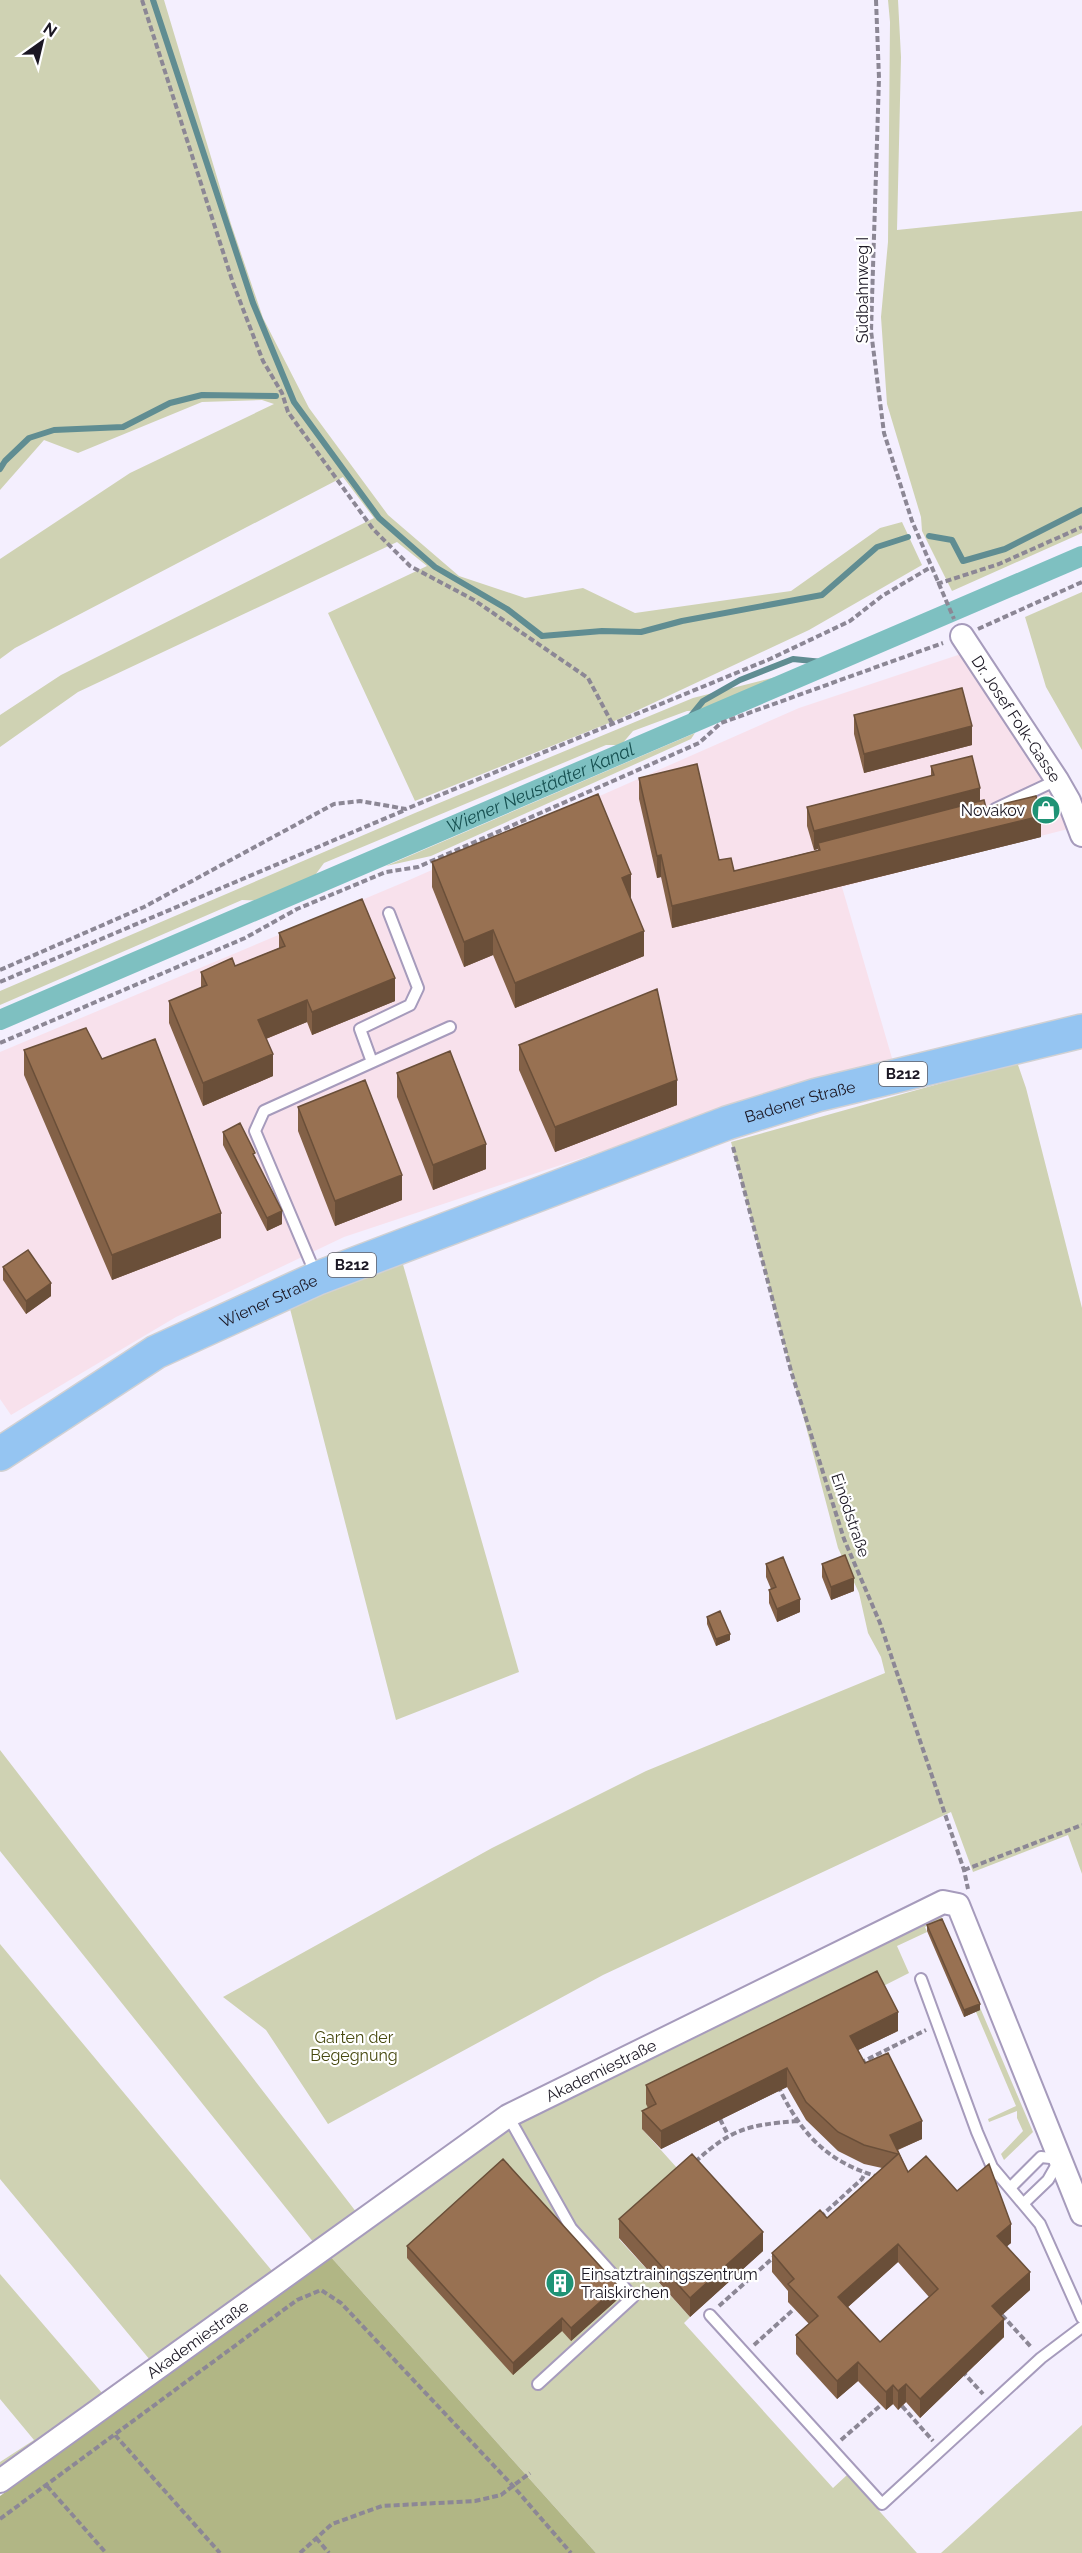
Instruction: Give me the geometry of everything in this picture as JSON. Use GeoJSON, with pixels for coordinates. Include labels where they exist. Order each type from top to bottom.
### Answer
{"type":"FeatureCollection","features":[{"type":"Feature","properties":{"kind":"main road","name":"Badener Straße"},"geometry":{"type":"LineString","coordinates":[[727,1124],[817,1095],[1082,1030]]}},
{"type":"Feature","properties":{"kind":"main road","name":"Wiener Straße"},"geometry":{"type":"LineString","coordinates":[[0,1454],[156,1352],[318,1278],[727,1124]]}},
{"type":"Feature","properties":{"kind":"street","name":"Dr. Josef Folk-Gasse"},"geometry":{"type":"LineString","coordinates":[[962,636],[1057,780],[1075,799],[1082,835]]}},
{"type":"Feature","properties":{"kind":"street","name":"Akademiestraße"},"geometry":{"type":"LineString","coordinates":[[0,2481],[508,2116],[943,1902],[958,1905]]}},
{"type":"Feature","properties":{"kind":"street"},"geometry":{"type":"LineString","coordinates":[[958,1905],[1082,2214]]}},
{"type":"Feature","properties":{"kind":"lane"},"geometry":{"type":"LineString","coordinates":[[987,813],[1057,780]]}},
{"type":"Feature","properties":{"kind":"lane"},"geometry":{"type":"LineString","coordinates":[[372,1062],[360,1029],[410,1005],[418,988],[389,914]]}},
{"type":"Feature","properties":{"kind":"lane"},"geometry":{"type":"LineString","coordinates":[[318,1278],[255,1131],[264,1111],[450,1027]]}},
{"type":"Feature","properties":{"kind":"lane"},"geometry":{"type":"LineString","coordinates":[[921,1979],[980,2141],[992,2167],[1040,2224],[1082,2318]]}},
{"type":"Feature","properties":{"kind":"lane"},"geometry":{"type":"LineString","coordinates":[[508,2116],[571,2228],[633,2297],[538,2384]]}},
{"type":"Feature","properties":{"kind":"lane"},"geometry":{"type":"LineString","coordinates":[[1010,2188],[1041,2157],[1060,2159],[1048,2180],[1024,2203]]}},
{"type":"Feature","properties":{"kind":"lane"},"geometry":{"type":"LineString","coordinates":[[710,2315],[882,2504],[1041,2358],[1082,2327]]}},
{"type":"Feature","properties":{"kind":"path"},"geometry":{"type":"LineString","coordinates":[[142,0],[234,284],[263,361],[282,393],[288,412],[373,529],[410,566],[474,600],[588,678],[614,725]]}},
{"type":"Feature","properties":{"kind":"path","name":"Südbahnweg I"},"geometry":{"type":"LineString","coordinates":[[876,0],[879,78],[871,331],[884,433],[912,521],[937,584],[962,636]]}},
{"type":"Feature","properties":{"kind":"path"},"geometry":{"type":"LineString","coordinates":[[937,584],[999,564],[1082,527]]}},
{"type":"Feature","properties":{"kind":"path"},"geometry":{"type":"LineString","coordinates":[[0,982],[406,809],[770,659],[850,621],[882,596],[931,567]]}},
{"type":"Feature","properties":{"kind":"path"},"geometry":{"type":"LineString","coordinates":[[0,1043],[245,938],[297,909],[386,872],[418,867],[699,743],[721,723],[962,636],[1082,582]]}},
{"type":"Feature","properties":{"kind":"path"},"geometry":{"type":"LineString","coordinates":[[0,970],[144,907],[334,804],[360,801],[406,809]]}},
{"type":"Feature","properties":{"kind":"path","name":"Einödstraße"},"geometry":{"type":"LineString","coordinates":[[727,1124],[791,1371],[837,1516],[880,1623],[964,1870],[969,1894],[958,1905]]}},
{"type":"Feature","properties":{"kind":"path"},"geometry":{"type":"LineString","coordinates":[[964,1870],[1082,1825]]}},
{"type":"Feature","properties":{"kind":"path"},"geometry":{"type":"LineString","coordinates":[[856,2065],[937,2024]]}},
{"type":"Feature","properties":{"kind":"path"},"geometry":{"type":"LineString","coordinates":[[773,2075],[797,2121],[807,2134],[835,2158],[865,2173],[877,2176],[882,2186]]}},
{"type":"Feature","properties":{"kind":"path"},"geometry":{"type":"LineString","coordinates":[[720,2119],[728,2135]]}},
{"type":"Feature","properties":{"kind":"path"},"geometry":{"type":"LineString","coordinates":[[688,2169],[728,2135],[758,2126],[797,2121]]}},
{"type":"Feature","properties":{"kind":"path"},"geometry":{"type":"LineString","coordinates":[[813,2223],[862,2179],[865,2173]]}},
{"type":"Feature","properties":{"kind":"path"},"geometry":{"type":"LineString","coordinates":[[821,2216],[828,2223]]}},
{"type":"Feature","properties":{"kind":"path"},"geometry":{"type":"LineString","coordinates":[[710,2315],[779,2253]]}},
{"type":"Feature","properties":{"kind":"path"},"geometry":{"type":"LineString","coordinates":[[0,2520],[297,2300],[321,2290],[341,2303],[513,2486],[571,2553]]}},
{"type":"Feature","properties":{"kind":"path"},"geometry":{"type":"LineString","coordinates":[[745,2354],[794,2309]]}},
{"type":"Feature","properties":{"kind":"path"},"geometry":{"type":"LineString","coordinates":[[1002,2315],[1041,2358]]}},
{"type":"Feature","properties":{"kind":"path"},"geometry":{"type":"LineString","coordinates":[[960,2369],[991,2404]]}},
{"type":"Feature","properties":{"kind":"path"},"geometry":{"type":"LineString","coordinates":[[832,2449],[881,2405]]}},
{"type":"Feature","properties":{"kind":"path"},"geometry":{"type":"LineString","coordinates":[[902,2406],[941,2450]]}},
{"type":"Feature","properties":{"kind":"path"},"geometry":{"type":"LineString","coordinates":[[116,2435],[220,2553]]}},
{"type":"Feature","properties":{"kind":"path"},"geometry":{"type":"LineString","coordinates":[[300,2553],[332,2523],[382,2506],[476,2501],[501,2495],[530,2473]]}},
{"type":"Feature","properties":{"kind":"path"},"geometry":{"type":"LineString","coordinates":[[47,2486],[106,2553]]}},
{"type":"Feature","properties":{"kind":"path"},"geometry":{"type":"LineString","coordinates":[[316,2538],[329,2553]]}},
{"type":"Feature","properties":{"kind":"path"},"geometry":{"type":"LineString","coordinates":[[558,2539],[565,2553]]}},
{"type":"Feature","properties":{"kind":"shaded area"},"geometry":{"type":"Polygon","coordinates":[[[964,653],[1056,793],[1072,828],[842,887],[894,1065],[705,1117],[344,1237],[176,1317],[11,1415],[0,1399],[0,1052],[407,881],[799,708],[964,653]]]}},
{"type":"Feature","properties":{"kind":"green space"},"geometry":{"type":"Polygon","coordinates":[[[0,0],[164,0],[231,224],[263,318],[309,408],[388,515],[459,576],[525,598],[583,588],[635,613],[791,591],[880,528],[902,522],[922,565],[809,630],[619,719],[415,801],[328,613],[427,566],[397,542],[78,692],[0,747],[0,715],[61,675],[374,518],[343,477],[15,648],[0,659],[0,559],[130,473],[274,404],[262,400],[202,402],[78,453],[44,440],[0,490],[0,0]]]}},
{"type":"Feature","properties":{"kind":"green space"},"geometry":{"type":"Polygon","coordinates":[[[888,0],[898,0],[901,57],[897,230],[1082,211],[1082,533],[952,591],[922,531],[921,517],[887,404],[881,317],[888,242],[890,22],[888,0]]]}},
{"type":"Feature","properties":{"kind":"green space"},"geometry":{"type":"Polygon","coordinates":[[[1082,592],[1082,750],[1046,687],[1025,617],[1082,592]]]}},
{"type":"Feature","properties":{"kind":"green space"},"geometry":{"type":"Polygon","coordinates":[[[795,672],[710,710],[687,711],[633,731],[621,745],[606,745],[324,863],[310,882],[266,901],[242,900],[0,1005],[0,991],[415,813],[693,698],[795,672]]]}},
{"type":"Feature","properties":{"kind":"green space"},"geometry":{"type":"Polygon","coordinates":[[[695,733],[691,739],[431,856],[386,866],[695,733]]]}},
{"type":"Feature","properties":{"kind":"green space","name":"Garten der Begegnung"},"geometry":{"type":"Polygon","coordinates":[[[1017,1062],[1026,1088],[1082,1308],[1082,1874],[1068,1835],[973,1872],[951,1812],[603,1975],[328,2124],[266,2030],[223,1997],[492,1848],[646,1771],[885,1673],[881,1657],[868,1633],[859,1593],[838,1548],[731,1142],[1017,1062]]]}},
{"type":"Feature","properties":{"kind":"green space"},"geometry":{"type":"Polygon","coordinates":[[[402,1261],[519,1672],[396,1720],[288,1301],[402,1261]]]}},
{"type":"Feature","properties":{"kind":"green space"},"geometry":{"type":"Polygon","coordinates":[[[0,1750],[357,2213],[314,2243],[0,1851],[0,1750]]]}},
{"type":"Feature","properties":{"kind":"green space"},"geometry":{"type":"Polygon","coordinates":[[[941,1916],[1033,2132],[1004,2160],[1001,2154],[1023,2131],[1017,2118],[1017,2111],[989,2122],[988,2119],[1016,2106],[976,2012],[979,2010],[936,1922],[925,1927],[927,1932],[897,1946],[909,1973],[832,2012],[643,2130],[686,2178],[619,2239],[690,2317],[684,2323],[833,2488],[847,2475],[917,2553],[596,2553],[330,2256],[504,2132],[628,2068],[941,1916]]]}},
{"type":"Feature","properties":{"kind":"green space"},"geometry":{"type":"Polygon","coordinates":[[[0,1944],[273,2272],[150,2360],[0,2179],[0,1944]]]}},
{"type":"Feature","properties":{"kind":"green space"},"geometry":{"type":"Polygon","coordinates":[[[330,2256],[596,2553],[0,2553],[0,2496],[330,2256]]]}},
{"type":"Feature","properties":{"kind":"green space"},"geometry":{"type":"Polygon","coordinates":[[[0,2274],[103,2394],[0,2470],[0,2462],[34,2440],[0,2399],[0,2274]]]}},
{"type":"Feature","properties":{"kind":"green space"},"geometry":{"type":"Polygon","coordinates":[[[1082,2425],[1082,2553],[941,2553],[1082,2425]]]}},
{"type":"Feature","properties":{"kind":"building"},"geometry":{"type":"Polygon","coordinates":[[[962,688],[972,726],[864,754],[854,715],[962,688]]]}},
{"type":"Feature","properties":{"kind":"building"},"geometry":{"type":"Polygon","coordinates":[[[972,756],[980,788],[814,831],[807,807],[934,775],[931,766],[972,756]]]}},
{"type":"Feature","properties":{"kind":"building"},"geometry":{"type":"Polygon","coordinates":[[[697,764],[719,860],[731,858],[734,871],[820,850],[818,843],[984,800],[986,808],[1036,796],[1041,816],[672,906],[661,855],[657,856],[639,778],[697,764]]]}},
{"type":"Feature","properties":{"kind":"building"},"geometry":{"type":"Polygon","coordinates":[[[598,794],[631,874],[622,878],[644,931],[515,983],[493,930],[464,942],[432,862],[598,794]]]}},
{"type":"Feature","properties":{"kind":"building"},"geometry":{"type":"Polygon","coordinates":[[[362,899],[395,978],[312,1012],[307,1000],[258,1020],[273,1054],[203,1083],[169,1001],[207,985],[201,972],[232,958],[235,966],[285,946],[279,933],[362,899]]]}},
{"type":"Feature","properties":{"kind":"building"},"geometry":{"type":"Polygon","coordinates":[[[657,989],[677,1080],[555,1127],[519,1045],[657,989]]]}},
{"type":"Feature","properties":{"kind":"building"},"geometry":{"type":"Polygon","coordinates":[[[86,1028],[102,1059],[155,1039],[221,1213],[112,1255],[24,1050],[86,1028]]]}},
{"type":"Feature","properties":{"kind":"building"},"geometry":{"type":"Polygon","coordinates":[[[450,1051],[486,1144],[433,1165],[397,1073],[450,1051]]]}},
{"type":"Feature","properties":{"kind":"building"},"geometry":{"type":"Polygon","coordinates":[[[365,1080],[402,1175],[335,1201],[298,1107],[365,1080]]]}},
{"type":"Feature","properties":{"kind":"building"},"geometry":{"type":"Polygon","coordinates":[[[240,1123],[282,1211],[267,1218],[223,1132],[240,1123]]]}},
{"type":"Feature","properties":{"kind":"building"},"geometry":{"type":"Polygon","coordinates":[[[28,1250],[51,1283],[26,1301],[3,1267],[28,1250]]]}},
{"type":"Feature","properties":{"kind":"building"},"geometry":{"type":"Polygon","coordinates":[[[845,1555],[854,1578],[831,1587],[822,1564],[845,1555]]]}},
{"type":"Feature","properties":{"kind":"building"},"geometry":{"type":"Polygon","coordinates":[[[783,1557],[800,1599],[777,1609],[769,1590],[776,1587],[766,1564],[783,1557]]]}},
{"type":"Feature","properties":{"kind":"building"},"geometry":{"type":"Polygon","coordinates":[[[720,1611],[730,1634],[716,1639],[707,1617],[720,1611]]]}},
{"type":"Feature","properties":{"kind":"building"},"geometry":{"type":"Polygon","coordinates":[[[942,1919],[980,2004],[964,2010],[927,1925],[942,1919]]]}},
{"type":"Feature","properties":{"kind":"building"},"geometry":{"type":"Polygon","coordinates":[[[877,1971],[898,2012],[850,2036],[865,2063],[888,2053],[922,2121],[890,2135],[908,2172],[926,2156],[957,2191],[989,2164],[1011,2224],[997,2236],[1030,2272],[992,2306],[1004,2319],[920,2399],[906,2384],[898,2391],[893,2385],[886,2392],[858,2362],[837,2381],[796,2335],[818,2316],[788,2284],[794,2279],[772,2253],[820,2210],[827,2218],[898,2154],[864,2145],[838,2132],[806,2102],[787,2068],[661,2131],[642,2111],[656,2104],[646,2085],[877,1971]],[[898,2244],[838,2297],[880,2342],[938,2289],[898,2244]]]}},
{"type":"Feature","properties":{"kind":"building"},"geometry":{"type":"Polygon","coordinates":[[[692,2154],[763,2232],[690,2298],[619,2219],[692,2154]]]}},
{"type":"Feature","properties":{"kind":"building","name":"Einsatztrainingszentrum Traiskirchen"},"geometry":{"type":"Polygon","coordinates":[[[503,2159],[618,2286],[571,2328],[562,2318],[513,2363],[407,2246],[503,2159]]]}},
{"type":"Feature","properties":{"kind":"waterway"},"geometry":{"type":"LineString","coordinates":[[153,0],[253,303],[294,402],[379,518],[435,567],[507,609],[542,636],[602,631],[641,632],[682,621],[822,595],[877,547],[908,537]]}},
{"type":"Feature","properties":{"kind":"waterway"},"geometry":{"type":"LineString","coordinates":[[0,469],[5,461],[29,438],[54,430],[123,427],[170,403],[202,395],[276,396]]}},
{"type":"Feature","properties":{"kind":"waterway"},"geometry":{"type":"LineString","coordinates":[[929,536],[952,540],[963,561],[1005,549],[1082,510]]}},
{"type":"Feature","properties":{"kind":"waterway","name":"Wiener Neustädter Kanal"},"geometry":{"type":"LineString","coordinates":[[0,1020],[1082,556]]}},
{"type":"Feature","properties":{"kind":"waterway"},"geometry":{"type":"LineString","coordinates":[[681,728],[703,701],[740,680],[793,659],[832,663]]}},
{"type":"Feature","properties":{"kind":"place","name":"Novakov"},"geometry":{"type":"Point","coordinates":[1046,810]}},
{"type":"Feature","properties":{"kind":"place","name":"Einsatztrainingszentrum Traiskirchen"},"geometry":{"type":"Point","coordinates":[560,2283]}}]}
